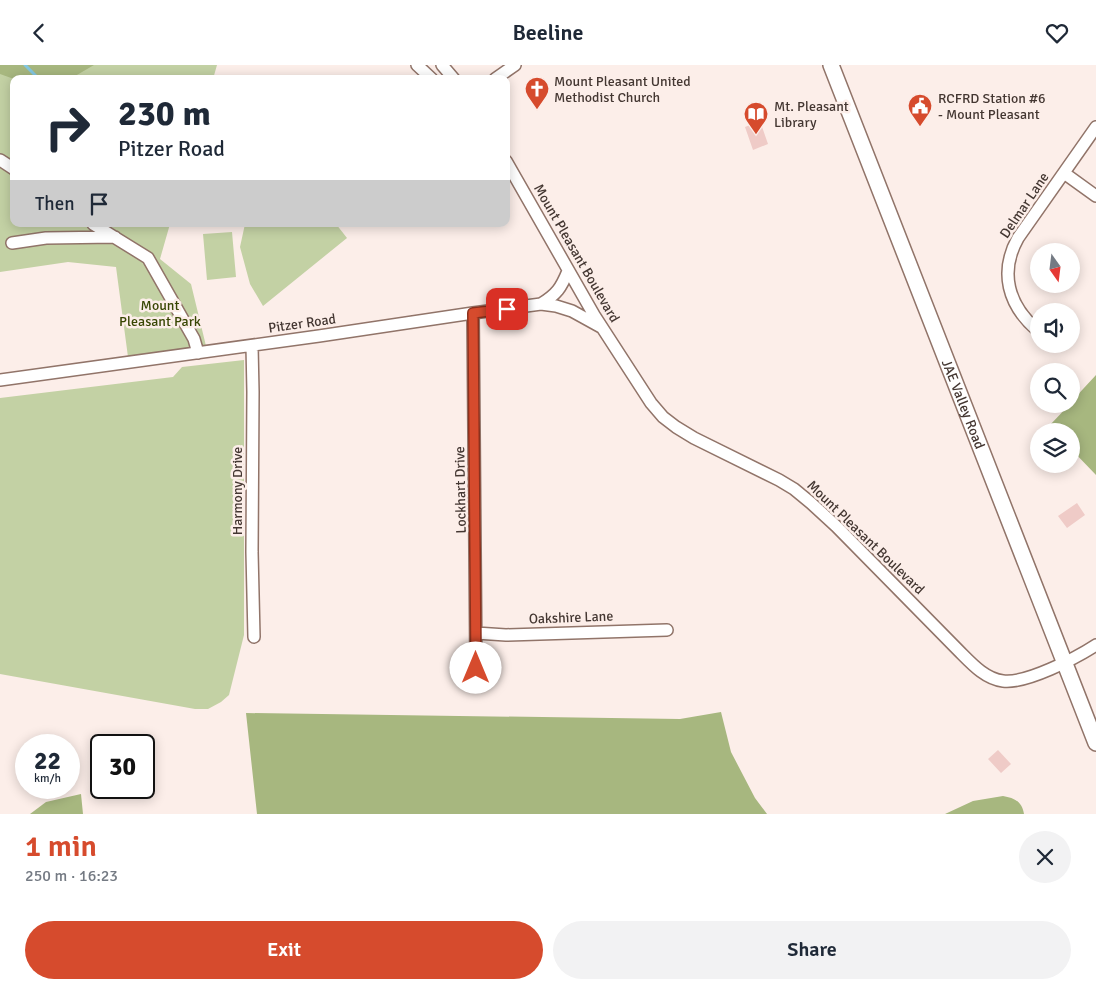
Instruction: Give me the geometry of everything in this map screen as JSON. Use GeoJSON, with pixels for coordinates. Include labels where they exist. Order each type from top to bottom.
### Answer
{"type":"FeatureCollection","features":[{"type":"Feature","properties":{"kind":"main road","name":"JAE Valley Road"},"geometry":{"type":"LineString","coordinates":[[831,65],[1096,743]]}},
{"type":"Feature","properties":{"kind":"street"},"geometry":{"type":"LineString","coordinates":[[417,65],[429,75]]}},
{"type":"Feature","properties":{"kind":"street"},"geometry":{"type":"LineString","coordinates":[[500,75],[514,65]]}},
{"type":"Feature","properties":{"kind":"street","name":"Delmar Lane"},"geometry":{"type":"LineString","coordinates":[[1030,324],[1020,313],[1010,291],[1008,269],[1010,256],[1018,238],[1096,127]]}},
{"type":"Feature","properties":{"kind":"street","name":"Mount Pleasant Boulevard"},"geometry":{"type":"LineString","coordinates":[[510,168],[568,271],[651,403],[676,427],[794,489],[843,533],[959,651],[981,671],[993,678],[1003,681],[1014,681],[1031,676],[1065,662],[1096,645]]}},
{"type":"Feature","properties":{"kind":"street"},"geometry":{"type":"LineString","coordinates":[[1064,173],[1096,196]]}},
{"type":"Feature","properties":{"kind":"street"},"geometry":{"type":"LineString","coordinates":[[98,227],[148,258],[194,339],[198,353]]}},
{"type":"Feature","properties":{"kind":"street"},"geometry":{"type":"LineString","coordinates":[[12,243],[46,238],[115,237]]}},
{"type":"Feature","properties":{"kind":"street"},"geometry":{"type":"LineString","coordinates":[[541,304],[553,297],[563,283],[568,271]]}},
{"type":"Feature","properties":{"kind":"street","name":"Pitzer Road"},"geometry":{"type":"LineString","coordinates":[[0,380],[541,304],[572,311],[603,328]]}},
{"type":"Feature","properties":{"kind":"street","name":"Lockhart Drive"},"geometry":{"type":"LineString","coordinates":[[473,313],[476,668]]}},
{"type":"Feature","properties":{"kind":"street","name":"Harmony Drive"},"geometry":{"type":"LineString","coordinates":[[252,346],[254,637]]}},
{"type":"Feature","properties":{"kind":"street","name":"Oakshire Lane"},"geometry":{"type":"LineString","coordinates":[[476,633],[506,635],[667,630]]}},
{"type":"Feature","properties":{"kind":"green space","name":"Mount Pleasant Park"},"geometry":{"type":"Polygon","coordinates":[[[0,65],[217,65],[214,75],[10,75],[10,227],[169,227],[160,259],[191,284],[206,346],[128,357],[116,267],[68,262],[0,272],[0,65]]]}},
{"type":"Feature","properties":{"kind":"green space"},"geometry":{"type":"Polygon","coordinates":[[[0,65],[94,65],[77,75],[10,75],[10,78],[0,74],[0,65]]]}},
{"type":"Feature","properties":{"kind":"green space"},"geometry":{"type":"Polygon","coordinates":[[[244,227],[338,227],[347,238],[263,306],[250,284],[240,247],[244,227]]]}},
{"type":"Feature","properties":{"kind":"green space"},"geometry":{"type":"Polygon","coordinates":[[[232,232],[236,277],[207,280],[203,234],[232,232]]]}},
{"type":"Feature","properties":{"kind":"green space"},"geometry":{"type":"Polygon","coordinates":[[[244,360],[244,635],[229,695],[208,709],[195,709],[0,674],[0,398],[173,377],[182,367],[244,360]]]}},
{"type":"Feature","properties":{"kind":"green space"},"geometry":{"type":"Polygon","coordinates":[[[1096,375],[1096,475],[1080,458],[1080,423],[1052,423],[1061,413],[1080,413],[1080,392],[1096,375]]]}},
{"type":"Feature","properties":{"kind":"green space"},"geometry":{"type":"Polygon","coordinates":[[[721,712],[731,752],[755,798],[767,814],[257,814],[246,713],[680,719],[721,712]]]}},
{"type":"Feature","properties":{"kind":"green space"},"geometry":{"type":"Polygon","coordinates":[[[80,794],[83,814],[30,814],[46,802],[59,799],[80,799],[80,794]]]}},
{"type":"Feature","properties":{"kind":"green space"},"geometry":{"type":"Polygon","coordinates":[[[1003,796],[1017,801],[1024,814],[945,814],[973,801],[1003,796]]]}},
{"type":"Feature","properties":{"kind":"building","name":"Mt. Pleasant Library"},"geometry":{"type":"Polygon","coordinates":[[[760,121],[768,144],[753,150],[745,127],[760,121]]]}},
{"type":"Feature","properties":{"kind":"building"},"geometry":{"type":"Polygon","coordinates":[[[1077,503],[1085,515],[1067,528],[1058,516],[1077,503]]]}},
{"type":"Feature","properties":{"kind":"building"},"geometry":{"type":"Polygon","coordinates":[[[998,750],[1011,764],[1001,773],[988,759],[998,750]]]}},
{"type":"Feature","properties":{"kind":"waterway"},"geometry":{"type":"LineString","coordinates":[[25,65],[35,75]]}},
{"type":"Feature","properties":{"kind":"place","name":"Mount Pleasant United Methodist Church"},"geometry":{"type":"Point","coordinates":[537,110]}},
{"type":"Feature","properties":{"kind":"place","name":"RCFRD Station #6 - Mount Pleasant"},"geometry":{"type":"Point","coordinates":[920,127]}},
{"type":"Feature","properties":{"kind":"place","name":"Mt. Pleasant Library"},"geometry":{"type":"Point","coordinates":[756,135]}},
{"type":"Feature","properties":{"kind":"route"},"geometry":{"type":"LineString","coordinates":[[476,668],[473,313],[507,309]]}}]}
